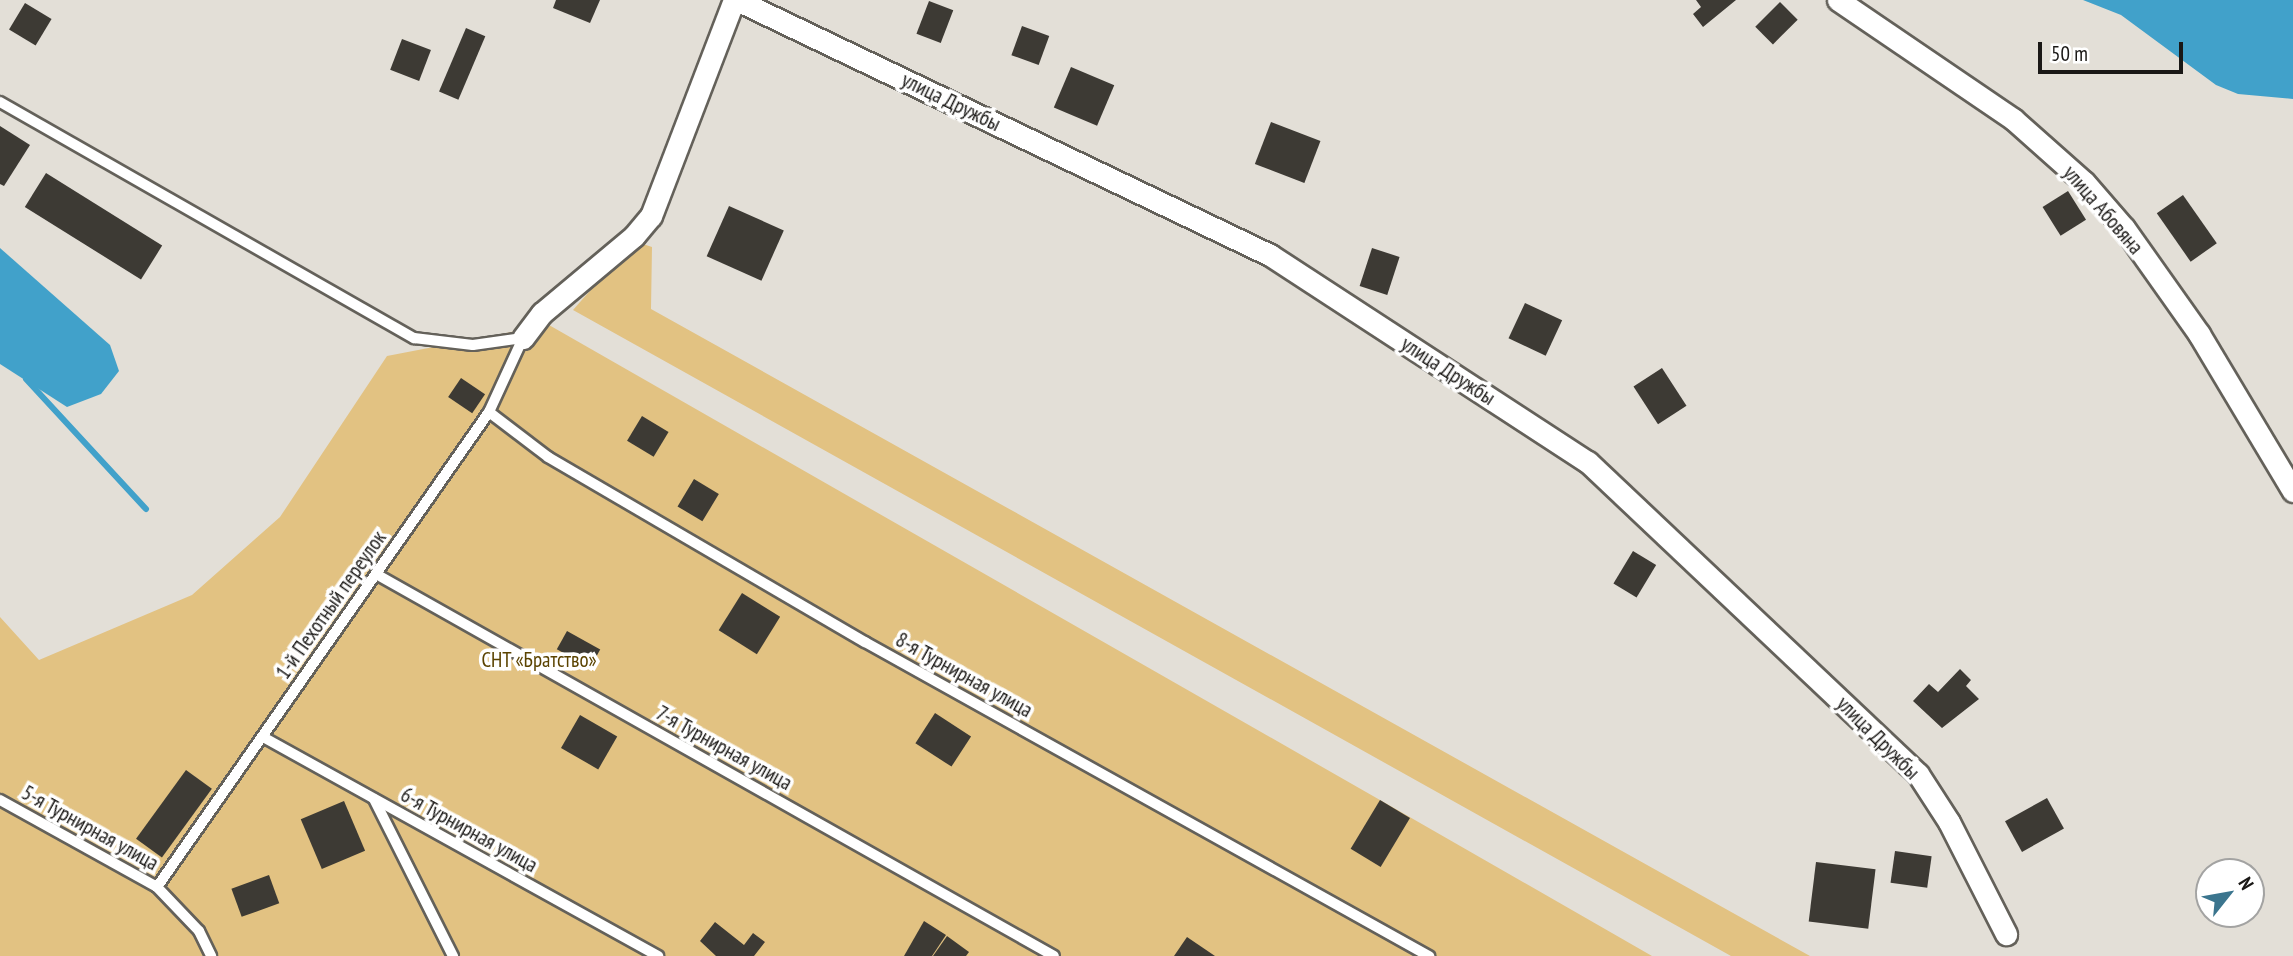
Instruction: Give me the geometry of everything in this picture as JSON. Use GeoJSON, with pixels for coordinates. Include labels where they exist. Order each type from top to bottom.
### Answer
{"type":"FeatureCollection","features":[{"type":"Feature","properties":{"kind":"street"},"geometry":{"type":"LineString","coordinates":[[523,338],[542,313],[651,216],[736,0]]}},
{"type":"Feature","properties":{"kind":"street","name":"улица Дружбы"},"geometry":{"type":"LineString","coordinates":[[736,0],[1270,255],[1588,462],[1917,774],[1950,822],[2007,934]]}},
{"type":"Feature","properties":{"kind":"street","name":"улица Абовяна"},"geometry":{"type":"LineString","coordinates":[[1838,0],[2013,119],[2084,182],[2124,228],[2199,334],[2293,491]]}},
{"type":"Feature","properties":{"kind":"lane"},"geometry":{"type":"LineString","coordinates":[[0,102],[414,338],[473,345],[523,338]]}},
{"type":"Feature","properties":{"kind":"lane","name":"1-й Пехотный переулок"},"geometry":{"type":"LineString","coordinates":[[158,887],[489,412],[523,338]]}},
{"type":"Feature","properties":{"kind":"lane","name":"8-я Турнирная улица"},"geometry":{"type":"LineString","coordinates":[[489,412],[548,457],[842,628],[1429,956]]}},
{"type":"Feature","properties":{"kind":"lane","name":"7-я Турнирная улица"},"geometry":{"type":"LineString","coordinates":[[376,574],[1054,956]]}},
{"type":"Feature","properties":{"kind":"lane","name":"6-я Турнирная улица"},"geometry":{"type":"LineString","coordinates":[[263,737],[658,956]]}},
{"type":"Feature","properties":{"kind":"lane"},"geometry":{"type":"LineString","coordinates":[[374,799],[453,956]]}},
{"type":"Feature","properties":{"kind":"lane","name":"5-я Турнирная улица"},"geometry":{"type":"LineString","coordinates":[[0,800],[158,887],[199,931],[211,956]]}},
{"type":"Feature","properties":{"kind":"green space"},"geometry":{"type":"Polygon","coordinates":[[[634,241],[652,247],[651,309],[1810,956],[1731,956],[573,310],[634,241]]]}},
{"type":"Feature","properties":{"kind":"green space","name":"СНТ «Братство»"},"geometry":{"type":"Polygon","coordinates":[[[542,321],[1652,956],[0,956],[0,617],[39,660],[192,595],[280,517],[387,356],[516,331],[542,321]]]}},
{"type":"Feature","properties":{"kind":"water"},"geometry":{"type":"Polygon","coordinates":[[[2083,0],[2293,0],[2293,99],[2238,94],[2216,85],[2121,15],[2083,0]]]}},
{"type":"Feature","properties":{"kind":"water"},"geometry":{"type":"Polygon","coordinates":[[[0,248],[110,345],[119,371],[101,394],[67,407],[0,364],[0,248]]]}},
{"type":"Feature","properties":{"kind":"building"},"geometry":{"type":"Polygon","coordinates":[[[556,0],[600,0],[590,23],[553,8],[556,0]]]}},
{"type":"Feature","properties":{"kind":"building"},"geometry":{"type":"Polygon","coordinates":[[[1696,0],[1736,0],[1703,27],[1693,14],[1701,7],[1696,0]]]}},
{"type":"Feature","properties":{"kind":"building"},"geometry":{"type":"Polygon","coordinates":[[[929,1],[953,10],[941,43],[916,34],[929,1]]]}},
{"type":"Feature","properties":{"kind":"building"},"geometry":{"type":"Polygon","coordinates":[[[1780,2],[1798,20],[1773,44],[1755,27],[1780,2]]]}},
{"type":"Feature","properties":{"kind":"building"},"geometry":{"type":"Polygon","coordinates":[[[25,3],[52,19],[36,46],[9,30],[25,3]]]}},
{"type":"Feature","properties":{"kind":"building"},"geometry":{"type":"Polygon","coordinates":[[[1022,26],[1049,36],[1039,65],[1011,55],[1022,26]]]}},
{"type":"Feature","properties":{"kind":"building"},"geometry":{"type":"Polygon","coordinates":[[[466,28],[485,36],[458,100],[439,92],[466,28]]]}},
{"type":"Feature","properties":{"kind":"building"},"geometry":{"type":"Polygon","coordinates":[[[402,39],[431,50],[419,81],[390,70],[402,39]]]}},
{"type":"Feature","properties":{"kind":"building"},"geometry":{"type":"Polygon","coordinates":[[[1071,67],[1114,85],[1097,126],[1054,108],[1071,67]]]}},
{"type":"Feature","properties":{"kind":"building"},"geometry":{"type":"Polygon","coordinates":[[[1271,122],[1320,141],[1304,183],[1255,164],[1271,122]]]}},
{"type":"Feature","properties":{"kind":"building"},"geometry":{"type":"Polygon","coordinates":[[[0,126],[30,145],[4,186],[0,184],[0,126]]]}},
{"type":"Feature","properties":{"kind":"building"},"geometry":{"type":"Polygon","coordinates":[[[46,173],[162,246],[141,280],[25,207],[46,173]]]}},
{"type":"Feature","properties":{"kind":"building"},"geometry":{"type":"Polygon","coordinates":[[[2068,191],[2086,220],[2061,236],[2043,207],[2068,191]]]}},
{"type":"Feature","properties":{"kind":"building"},"geometry":{"type":"Polygon","coordinates":[[[2183,195],[2217,243],[2191,262],[2157,213],[2183,195]]]}},
{"type":"Feature","properties":{"kind":"building"},"geometry":{"type":"Polygon","coordinates":[[[729,206],[784,230],[761,281],[707,256],[729,206]]]}},
{"type":"Feature","properties":{"kind":"building"},"geometry":{"type":"Polygon","coordinates":[[[1372,248],[1400,257],[1387,295],[1360,286],[1372,248]]]}},
{"type":"Feature","properties":{"kind":"building"},"geometry":{"type":"Polygon","coordinates":[[[1525,303],[1562,320],[1546,356],[1509,338],[1525,303]]]}},
{"type":"Feature","properties":{"kind":"building"},"geometry":{"type":"Polygon","coordinates":[[[1662,368],[1687,406],[1658,424],[1633,387],[1662,368]]]}},
{"type":"Feature","properties":{"kind":"building"},"geometry":{"type":"Polygon","coordinates":[[[461,378],[485,394],[472,413],[448,397],[461,378]]]}},
{"type":"Feature","properties":{"kind":"building"},"geometry":{"type":"Polygon","coordinates":[[[642,416],[669,432],[654,457],[627,441],[642,416]]]}},
{"type":"Feature","properties":{"kind":"building"},"geometry":{"type":"Polygon","coordinates":[[[694,479],[719,494],[702,521],[678,506],[694,479]]]}},
{"type":"Feature","properties":{"kind":"building"},"geometry":{"type":"Polygon","coordinates":[[[1633,551],[1656,565],[1637,597],[1613,584],[1633,551]]]}},
{"type":"Feature","properties":{"kind":"building"},"geometry":{"type":"Polygon","coordinates":[[[742,593],[780,617],[757,654],[719,630],[742,593]]]}},
{"type":"Feature","properties":{"kind":"building"},"geometry":{"type":"Polygon","coordinates":[[[567,631],[600,649],[590,668],[557,649],[567,631]]]}},
{"type":"Feature","properties":{"kind":"building"},"geometry":{"type":"Polygon","coordinates":[[[1960,669],[1971,680],[1966,686],[1979,699],[1942,728],[1913,701],[1929,684],[1938,692],[1960,669]]]}},
{"type":"Feature","properties":{"kind":"building"},"geometry":{"type":"Polygon","coordinates":[[[935,713],[971,736],[951,767],[915,743],[935,713]]]}},
{"type":"Feature","properties":{"kind":"building"},"geometry":{"type":"Polygon","coordinates":[[[580,715],[617,736],[598,769],[561,748],[580,715]]]}},
{"type":"Feature","properties":{"kind":"building"},"geometry":{"type":"Polygon","coordinates":[[[186,770],[212,789],[162,858],[136,839],[186,770]]]}},
{"type":"Feature","properties":{"kind":"building"},"geometry":{"type":"Polygon","coordinates":[[[2047,798],[2064,829],[2022,852],[2005,821],[2047,798]]]}},
{"type":"Feature","properties":{"kind":"building"},"geometry":{"type":"Polygon","coordinates":[[[1380,800],[1410,818],[1381,867],[1351,849],[1380,800]]]}},
{"type":"Feature","properties":{"kind":"building"},"geometry":{"type":"Polygon","coordinates":[[[344,801],[365,851],[322,869],[301,819],[344,801]]]}},
{"type":"Feature","properties":{"kind":"building"},"geometry":{"type":"Polygon","coordinates":[[[1895,851],[1932,856],[1927,888],[1891,883],[1895,851]]]}},
{"type":"Feature","properties":{"kind":"building"},"geometry":{"type":"Polygon","coordinates":[[[1816,862],[1876,869],[1868,929],[1809,922],[1816,862]]]}},
{"type":"Feature","properties":{"kind":"building"},"geometry":{"type":"Polygon","coordinates":[[[269,875],[279,903],[242,917],[231,889],[269,875]]]}},
{"type":"Feature","properties":{"kind":"building"},"geometry":{"type":"Polygon","coordinates":[[[924,921],[946,935],[932,956],[904,956],[924,921]]]}},
{"type":"Feature","properties":{"kind":"building"},"geometry":{"type":"Polygon","coordinates":[[[715,922],[744,945],[753,933],[765,942],[754,956],[716,956],[700,941],[715,922]]]}},
{"type":"Feature","properties":{"kind":"building"},"geometry":{"type":"Polygon","coordinates":[[[947,936],[969,952],[966,956],[933,956],[947,936]]]}},
{"type":"Feature","properties":{"kind":"building"},"geometry":{"type":"Polygon","coordinates":[[[1187,937],[1215,956],[1174,956],[1187,937]]]}},
{"type":"Feature","properties":{"kind":"waterway"},"geometry":{"type":"LineString","coordinates":[[26,379],[146,509]]}}]}
